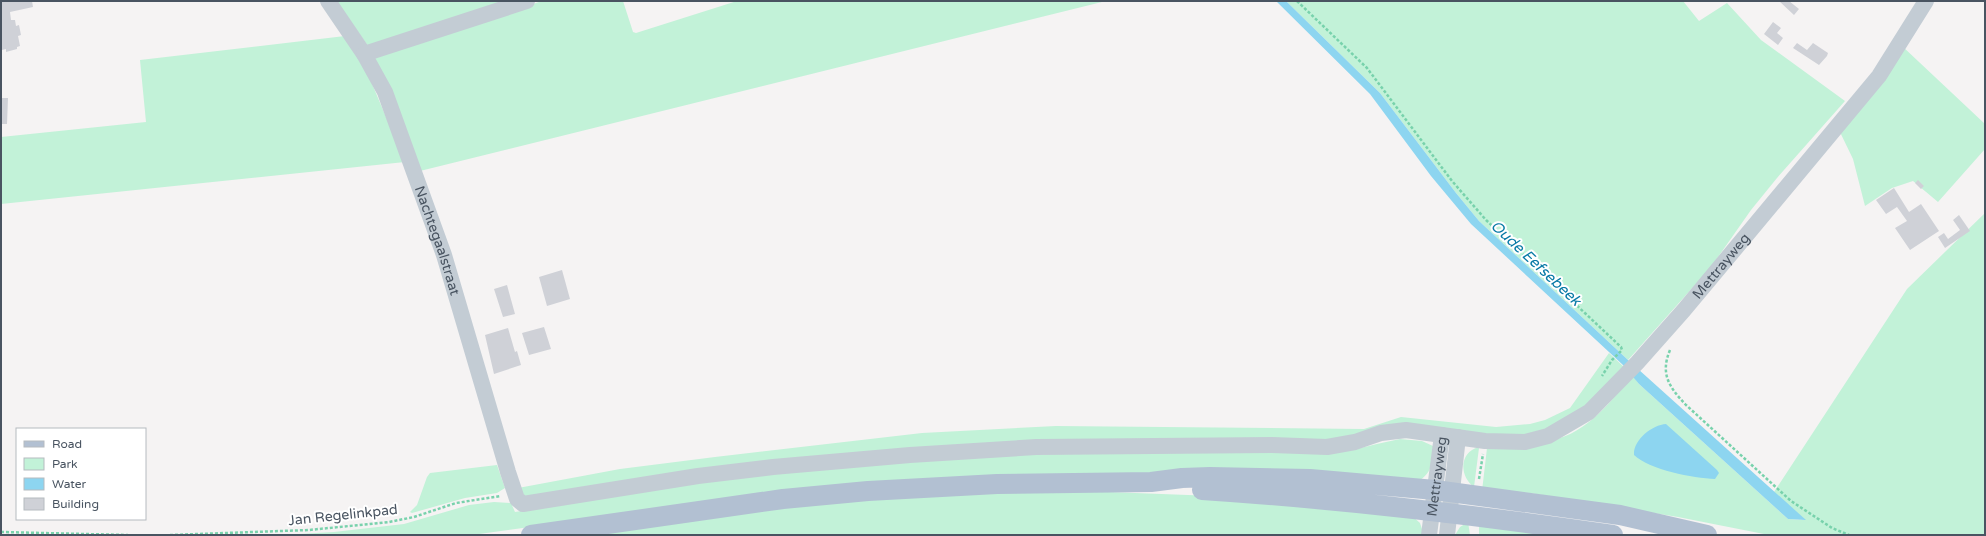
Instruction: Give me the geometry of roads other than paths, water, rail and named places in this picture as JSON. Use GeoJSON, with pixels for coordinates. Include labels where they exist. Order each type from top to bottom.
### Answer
{"type":"FeatureCollection","features":[{"type":"Feature","properties":{"kind":"main road"},"geometry":{"type":"LineString","coordinates":[[531,535],[752,503],[868,491],[997,484],[1151,482],[1182,478],[1210,477],[1310,479],[1443,491],[1620,515],[1707,535]]}},
{"type":"Feature","properties":{"kind":"main road"},"geometry":{"type":"LineString","coordinates":[[1151,482],[1182,488],[1441,511],[1613,535]]}},
{"type":"Feature","properties":{"kind":"street","name":"Nachtegaalstraat"},"geometry":{"type":"LineString","coordinates":[[328,1],[364,54],[385,92],[444,255],[515,493],[519,502],[523,504],[698,476],[774,467],[926,454],[1036,447],[1264,445],[1327,447],[1356,442],[1381,433],[1406,430],[1442,435]]}},
{"type":"Feature","properties":{"kind":"street"},"geometry":{"type":"LineString","coordinates":[[364,54],[527,1]]}},
{"type":"Feature","properties":{"kind":"street","name":"Mettrayweg"},"geometry":{"type":"LineString","coordinates":[[1447,535],[1441,511],[1443,491],[1442,435],[1485,441],[1525,442],[1548,436],[1589,412],[1632,368],[1684,310],[1879,76],[1926,1]]}},
{"type":"Feature","properties":{"kind":"street","name":"Mettrayweg"},"geometry":{"type":"LineString","coordinates":[[1443,491],[1458,437]]}},
{"type":"Feature","properties":{"kind":"street","name":"Mettrayweg"},"geometry":{"type":"LineString","coordinates":[[1429,535],[1441,511]]}},
{"type":"Feature","properties":{"kind":"water"},"geometry":{"type":"Polygon","coordinates":[[[1276,1],[1286,1],[1380,93],[1479,221],[1628,360],[1806,520],[1788,519],[1639,384],[1623,365],[1471,224],[1431,176],[1370,94],[1276,1]]]}},
{"type":"Feature","properties":{"kind":"water"},"geometry":{"type":"Polygon","coordinates":[[[1666,424],[1717,470],[1719,473],[1715,479],[1684,475],[1661,469],[1650,465],[1634,455],[1637,444],[1644,434],[1655,427],[1666,424]]]}},
{"type":"Feature","properties":{"kind":"water label","name":"Oude Eefsebeek"},"geometry":{"type":"Point","coordinates":[1536,263]}}]}
